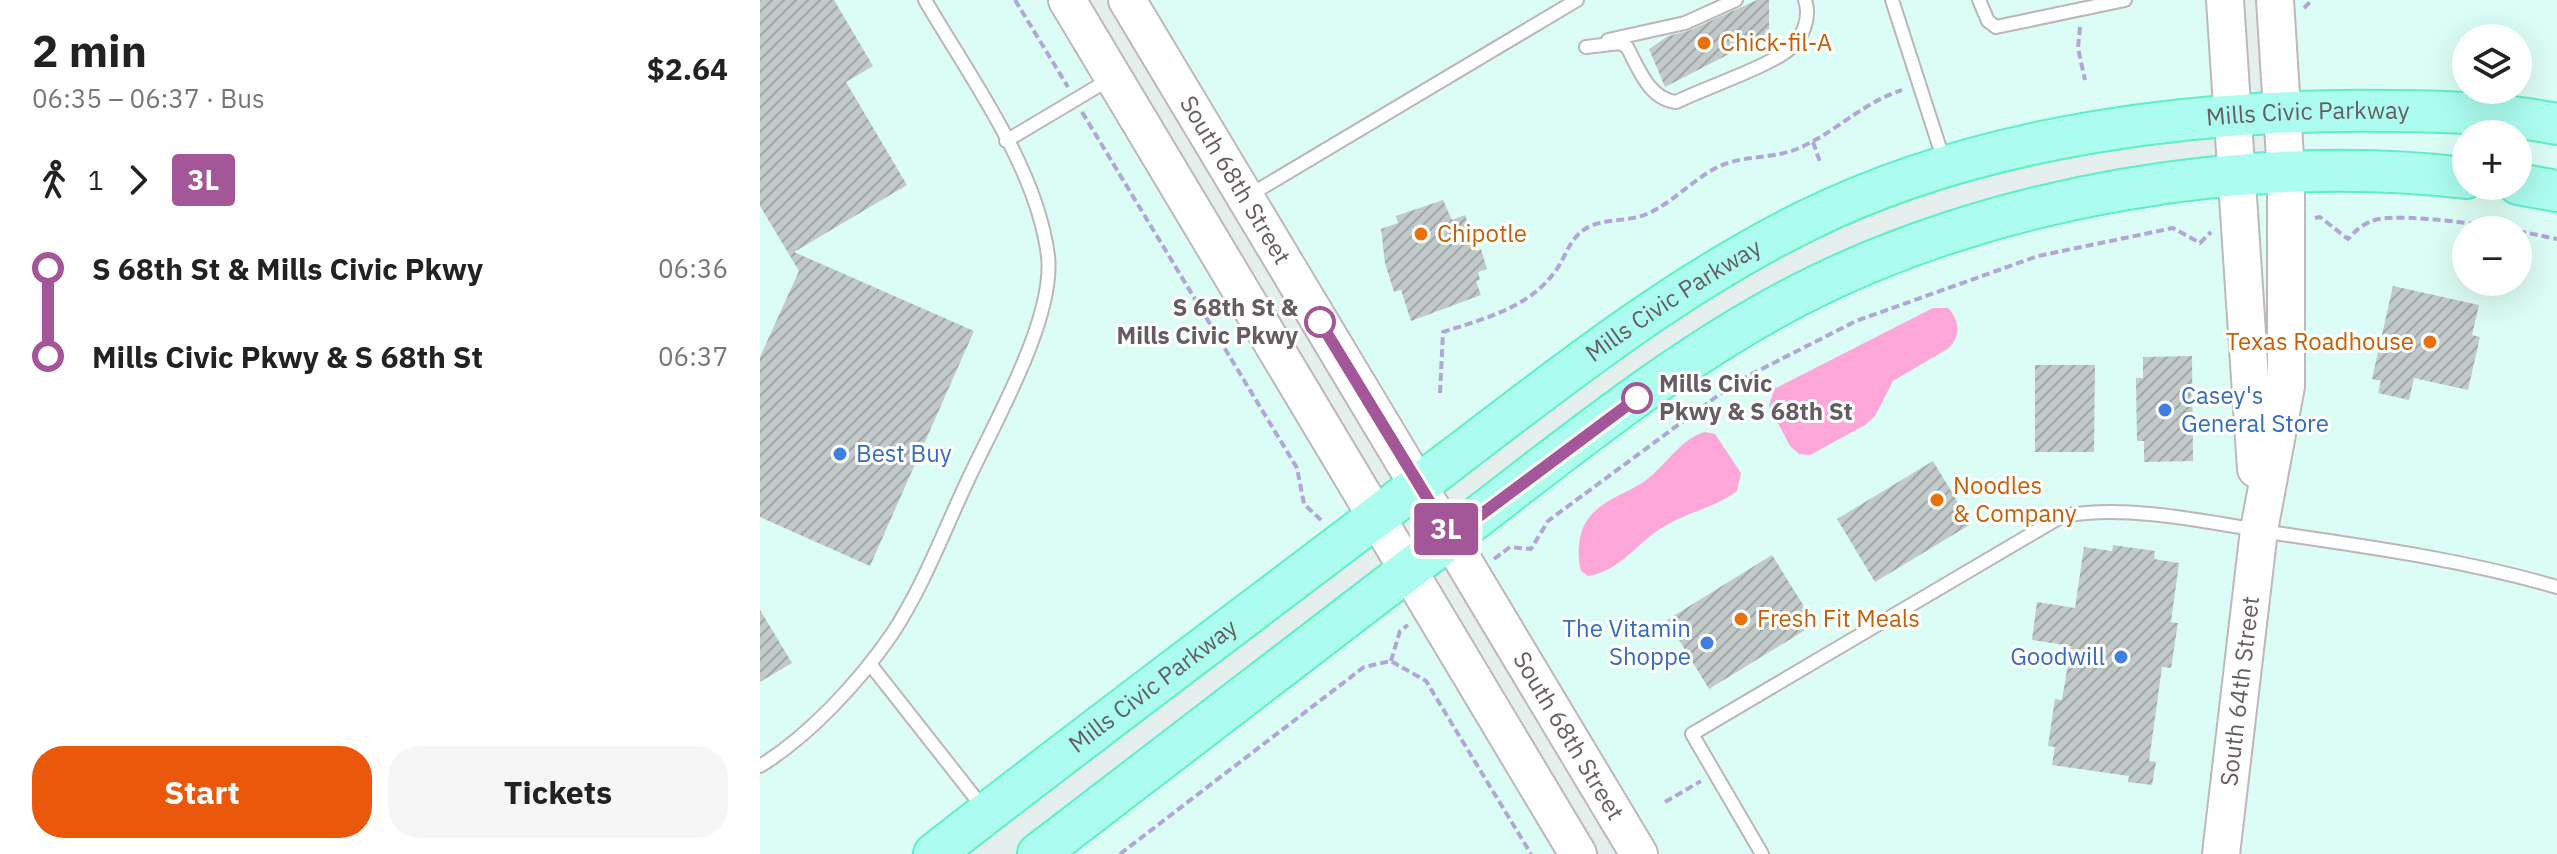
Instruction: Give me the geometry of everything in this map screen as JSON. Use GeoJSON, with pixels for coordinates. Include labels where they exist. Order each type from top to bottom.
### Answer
{"type":"FeatureCollection","features":[{"type":"Feature","properties":{"kind":"main road","name":"Mills Civic Parkway"},"geometry":{"type":"LineString","coordinates":[[934,854],[1418,484],[1698,281],[1808,220],[1946,168],[2089,134],[2280,112],[2446,111],[2557,124]]}},
{"type":"Feature","properties":{"kind":"main road"},"geometry":{"type":"LineString","coordinates":[[1038,854],[1408,569],[1694,360],[1781,305],[1839,275],[1976,222],[2110,192],[2286,173],[2412,172],[2452,176]]}},
{"type":"Feature","properties":{"kind":"main road"},"geometry":{"type":"LineString","coordinates":[[2532,187],[2557,191]]}},
{"type":"Feature","properties":{"kind":"street"},"geometry":{"type":"LineString","coordinates":[[1067,0],[1373,517],[1408,569],[1578,854]]}},
{"type":"Feature","properties":{"kind":"street","name":"South 68th Street"},"geometry":{"type":"LineString","coordinates":[[1127,0],[1639,854]]}},
{"type":"Feature","properties":{"kind":"street","name":"South 64th Street"},"geometry":{"type":"LineString","coordinates":[[2225,0],[2239,177],[2259,530]]}},
{"type":"Feature","properties":{"kind":"street","name":"South 64th Street"},"geometry":{"type":"LineString","coordinates":[[2221,854],[2259,530],[2286,386],[2286,173],[2275,0]]}},
{"type":"Feature","properties":{"kind":"lane"},"geometry":{"type":"LineString","coordinates":[[760,766],[795,745],[870,664],[911,603],[1040,314],[1048,284],[1044,233],[1021,169],[925,0]]}},
{"type":"Feature","properties":{"kind":"lane"},"geometry":{"type":"LineString","coordinates":[[1245,198],[1561,4],[1577,0]]}},
{"type":"Feature","properties":{"kind":"lane"},"geometry":{"type":"LineString","coordinates":[[1736,0],[1685,23],[1638,31],[1586,47],[1620,43],[1627,47],[1653,92],[1665,101],[1676,102],[1787,51],[1806,23],[1809,12],[1805,0]]}},
{"type":"Feature","properties":{"kind":"lane"},"geometry":{"type":"LineString","coordinates":[[1892,0],[1946,168]]}},
{"type":"Feature","properties":{"kind":"lane"},"geometry":{"type":"LineString","coordinates":[[1980,3],[1988,21],[1996,27],[2125,0]]}},
{"type":"Feature","properties":{"kind":"lane"},"geometry":{"type":"LineString","coordinates":[[1006,141],[1112,77]]}},
{"type":"Feature","properties":{"kind":"lane"},"geometry":{"type":"LineString","coordinates":[[1762,854],[1692,734],[2062,516],[2096,510],[2259,530],[2442,559],[2557,587]]}},
{"type":"Feature","properties":{"kind":"lane"},"geometry":{"type":"LineString","coordinates":[[870,664],[987,813]]}},
{"type":"Feature","properties":{"kind":"path"},"geometry":{"type":"LineString","coordinates":[[1015,0],[1297,468],[1304,504],[1315,510]]}},
{"type":"Feature","properties":{"kind":"path"},"geometry":{"type":"LineString","coordinates":[[2081,9],[2078,48],[2085,80]]}},
{"type":"Feature","properties":{"kind":"path"},"geometry":{"type":"LineString","coordinates":[[1440,393],[1443,332],[1511,308],[1540,290],[1556,271],[1574,237],[1589,226],[1613,220],[1632,220],[1651,212],[1721,166],[1776,156],[1812,142],[1877,98],[1902,90]]}},
{"type":"Feature","properties":{"kind":"path"},"geometry":{"type":"LineString","coordinates":[[1812,142],[1820,162]]}},
{"type":"Feature","properties":{"kind":"path"},"geometry":{"type":"LineString","coordinates":[[2320,217],[2348,239],[2363,224],[2382,218],[2452,222]]}},
{"type":"Feature","properties":{"kind":"path"},"geometry":{"type":"LineString","coordinates":[[1510,547],[1531,549],[1548,521],[1624,462],[1748,376],[1856,321],[2038,256],[2173,228],[2200,243],[2210,232]]}},
{"type":"Feature","properties":{"kind":"path"},"geometry":{"type":"LineString","coordinates":[[2532,234],[2557,239]]}},
{"type":"Feature","properties":{"kind":"path"},"geometry":{"type":"LineString","coordinates":[[1391,661],[1400,631]]}},
{"type":"Feature","properties":{"kind":"path"},"geometry":{"type":"LineString","coordinates":[[1120,854],[1364,667],[1391,661],[1426,681],[1531,854]]}},
{"type":"Feature","properties":{"kind":"path"},"geometry":{"type":"LineString","coordinates":[[1665,802],[1714,773]]}},
{"type":"Feature","properties":{"kind":"shaded area"},"geometry":{"type":"Polygon","coordinates":[[[760,0],[1067,0],[1373,517],[934,854],[760,854],[760,0]]]}},
{"type":"Feature","properties":{"kind":"shaded area"},"geometry":{"type":"Polygon","coordinates":[[[1127,0],[2225,0],[2234,116],[1876,192],[1418,484],[1127,0]]]}},
{"type":"Feature","properties":{"kind":"shaded area"},"geometry":{"type":"Polygon","coordinates":[[[2271,0],[2557,0],[2557,854],[1639,854],[1451,537],[1557,456],[1907,247],[2285,173],[2271,0]]]}},
{"type":"Feature","properties":{"kind":"shaded area"},"geometry":{"type":"Polygon","coordinates":[[[1933,308],[1948,308],[1955,318],[1957,333],[1949,348],[1893,381],[1875,416],[1865,425],[1810,455],[1799,454],[1790,446],[1769,406],[1774,389],[1933,308]]]}},
{"type":"Feature","properties":{"kind":"shaded area"},"geometry":{"type":"Polygon","coordinates":[[[1705,432],[1715,434],[1741,473],[1737,491],[1655,532],[1610,568],[1588,576],[1581,571],[1580,539],[1591,515],[1604,504],[1642,483],[1687,441],[1705,432]]]}},
{"type":"Feature","properties":{"kind":"shaded area"},"geometry":{"type":"Polygon","coordinates":[[[1408,569],[1578,854],[1038,854],[1408,569]]]}},
{"type":"Feature","properties":{"kind":"building","name":"Best Buy"},"geometry":{"type":"Polygon","coordinates":[[[760,0],[834,0],[873,66],[846,82],[907,185],[794,252],[974,331],[870,566],[760,517],[760,357],[799,271],[760,206],[760,0]]]}},
{"type":"Feature","properties":{"kind":"building","name":"Chick-fil-A"},"geometry":{"type":"Polygon","coordinates":[[[1757,0],[1769,0],[1769,29],[1764,36],[1665,87],[1649,49],[1668,36],[1688,31],[1757,0]]]}},
{"type":"Feature","properties":{"kind":"building"},"geometry":{"type":"Polygon","coordinates":[[[1443,200],[1452,220],[1465,215],[1476,251],[1481,249],[1487,269],[1478,272],[1480,280],[1476,281],[1481,295],[1411,321],[1401,290],[1394,292],[1385,263],[1381,229],[1398,223],[1396,216],[1443,200]]]}},
{"type":"Feature","properties":{"kind":"building","name":"Texas Roadhouse"},"geometry":{"type":"Polygon","coordinates":[[[2393,286],[2479,305],[2472,335],[2480,337],[2468,390],[2414,378],[2409,400],[2378,393],[2381,381],[2372,379],[2393,286]]]}},
{"type":"Feature","properties":{"kind":"building","name":"Casey's General Store"},"geometry":{"type":"Polygon","coordinates":[[[2192,356],[2193,461],[2144,462],[2144,441],[2137,441],[2136,378],[2143,378],[2143,357],[2192,356]]]}},
{"type":"Feature","properties":{"kind":"building"},"geometry":{"type":"Polygon","coordinates":[[[2035,365],[2095,365],[2094,452],[2035,452],[2035,365]]]}},
{"type":"Feature","properties":{"kind":"building"},"geometry":{"type":"Polygon","coordinates":[[[1933,461],[1971,524],[1875,582],[1837,519],[1933,461]]]}},
{"type":"Feature","properties":{"kind":"building","name":"Goodwill"},"geometry":{"type":"Polygon","coordinates":[[[2113,545],[2155,551],[2154,559],[2179,563],[2171,622],[2178,623],[2171,668],[2162,667],[2149,761],[2156,762],[2152,785],[2128,782],[2129,776],[2052,765],[2055,747],[2048,746],[2055,699],[2062,700],[2071,646],[2032,640],[2037,602],[2075,608],[2084,547],[2112,551],[2113,545]]]}},
{"type":"Feature","properties":{"kind":"building"},"geometry":{"type":"Polygon","coordinates":[[[1772,555],[1815,624],[1709,689],[1667,620],[1772,555]]]}},
{"type":"Feature","properties":{"kind":"building"},"geometry":{"type":"Polygon","coordinates":[[[760,610],[792,663],[760,682],[760,610]]]}},
{"type":"Feature","properties":{"kind":"bus line","name":"3L"},"geometry":{"type":"LineString","coordinates":[[1320,322],[1451,537],[1637,398]]}},
{"type":"Feature","properties":{"kind":"place","name":"Chick-fil-A"},"geometry":{"type":"Point","coordinates":[1704,43]}},
{"type":"Feature","properties":{"kind":"place","name":"Chipotle"},"geometry":{"type":"Point","coordinates":[1421,234]}},
{"type":"Feature","properties":{"kind":"place","name":"S 68th St & Mills Civic Pkwy"},"geometry":{"type":"Point","coordinates":[1320,322]}},
{"type":"Feature","properties":{"kind":"place","name":"Texas Roadhouse"},"geometry":{"type":"Point","coordinates":[2430,342]}},
{"type":"Feature","properties":{"kind":"place","name":"Mills Civic Pkwy & S 68th St"},"geometry":{"type":"Point","coordinates":[1637,398]}},
{"type":"Feature","properties":{"kind":"place","name":"Casey's General Store"},"geometry":{"type":"Point","coordinates":[2165,410]}},
{"type":"Feature","properties":{"kind":"place","name":"Best Buy"},"geometry":{"type":"Point","coordinates":[840,454]}},
{"type":"Feature","properties":{"kind":"place","name":"Noodles & Company"},"geometry":{"type":"Point","coordinates":[1937,500]}},
{"type":"Feature","properties":{"kind":"place","name":"Fresh Fit Meals"},"geometry":{"type":"Point","coordinates":[1741,619]}},
{"type":"Feature","properties":{"kind":"place","name":"The Vitamin Shoppe"},"geometry":{"type":"Point","coordinates":[1707,643]}},
{"type":"Feature","properties":{"kind":"place","name":"Goodwill"},"geometry":{"type":"Point","coordinates":[2121,657]}}]}
